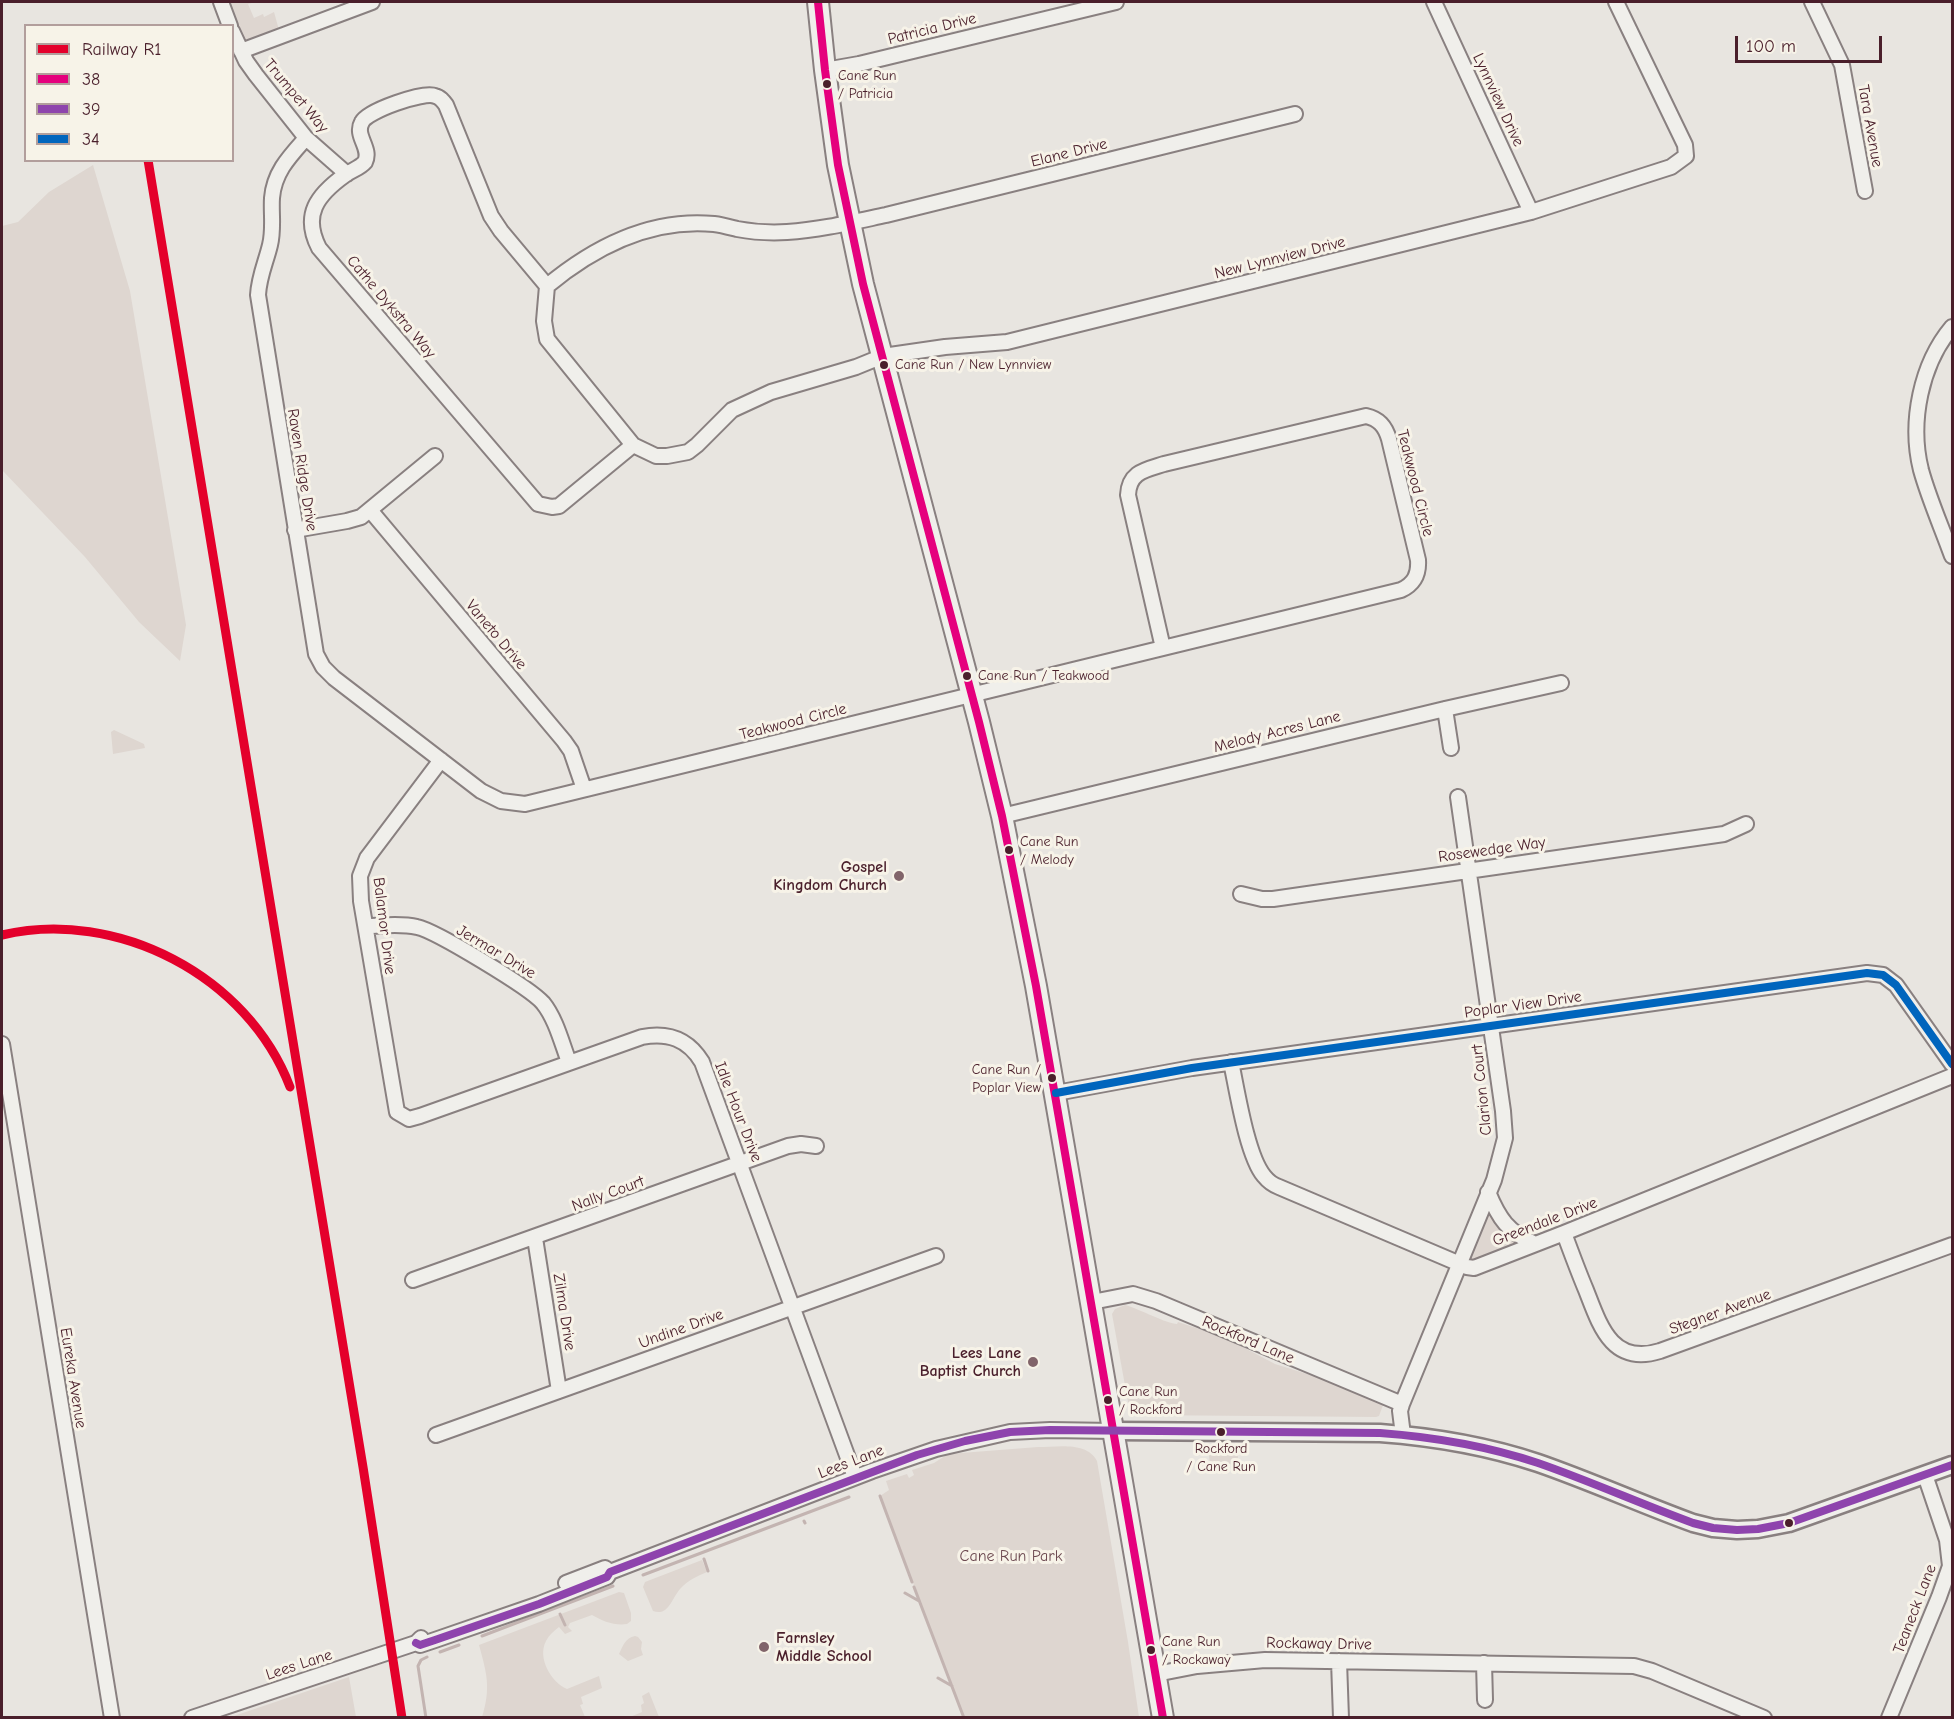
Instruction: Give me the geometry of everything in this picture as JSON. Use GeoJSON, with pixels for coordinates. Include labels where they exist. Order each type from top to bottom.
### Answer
{"type":"FeatureCollection","features":[{"type":"Feature","properties":{"kind":"highway"},"geometry":{"type":"LineString","coordinates":[[818,2],[838,165],[863,284],[1002,816],[1056,1093],[1163,1718]]}},
{"type":"Feature","properties":{"kind":"main road"},"geometry":{"type":"LineString","coordinates":[[1114,1431],[1403,1434],[1450,1441],[1517,1457],[1693,1523],[1729,1529],[1758,1529],[1789,1523],[1953,1465]]}},
{"type":"Feature","properties":{"kind":"street"},"geometry":{"type":"LineString","coordinates":[[221,2],[229,24]]}},
{"type":"Feature","properties":{"kind":"street"},"geometry":{"type":"LineString","coordinates":[[241,51],[372,2]]}},
{"type":"Feature","properties":{"kind":"street","name":"Patricia Drive"},"geometry":{"type":"LineString","coordinates":[[825,70],[859,64],[1116,2]]}},
{"type":"Feature","properties":{"kind":"street","name":"Lynnview Drive"},"geometry":{"type":"LineString","coordinates":[[1434,2],[1531,212]]}},
{"type":"Feature","properties":{"kind":"street","name":"New Lynnview Drive"},"geometry":{"type":"LineString","coordinates":[[633,445],[656,456],[678,455],[697,445],[732,410],[748,402],[771,392],[856,368],[883,356],[945,347],[1007,342],[1531,212],[1597,192],[1679,162],[1686,156],[1685,145],[1616,2]]}},
{"type":"Feature","properties":{"kind":"street","name":"Tara Avenue"},"geometry":{"type":"LineString","coordinates":[[1812,2],[1842,65],[1865,191]]}},
{"type":"Feature","properties":{"kind":"street","name":"Trumpet Way"},"geometry":{"type":"LineString","coordinates":[[234,35],[256,75],[306,138],[347,174]]}},
{"type":"Feature","properties":{"kind":"street","name":"Cathe Dykstra Way"},"geometry":{"type":"LineString","coordinates":[[547,286],[491,216],[446,105],[436,96],[422,95],[368,115],[360,124],[359,130],[368,158],[361,166],[326,190],[315,205],[311,217],[311,228],[319,248],[531,499],[544,507],[559,506],[633,445]]}},
{"type":"Feature","properties":{"kind":"street","name":"Elane Drive"},"geometry":{"type":"LineString","coordinates":[[850,223],[1296,114]]}},
{"type":"Feature","properties":{"kind":"street","name":"Raven Ridge Drive"},"geometry":{"type":"LineString","coordinates":[[306,138],[278,172],[272,195],[273,228],[260,276],[258,295],[315,647],[321,664],[334,678],[441,760]]}},
{"type":"Feature","properties":{"kind":"street"},"geometry":{"type":"LineString","coordinates":[[633,445],[547,339],[544,321],[547,286],[592,253],[617,240],[646,231],[678,225],[715,224],[759,232],[786,232],[850,223]]}},
{"type":"Feature","properties":{"kind":"street"},"geometry":{"type":"LineString","coordinates":[[1953,327],[1933,357],[1925,378],[1918,414],[1917,444],[1921,469],[1953,556]]}},
{"type":"Feature","properties":{"kind":"street","name":"Teakwood Circle"},"geometry":{"type":"LineString","coordinates":[[441,760],[481,791],[509,803],[525,804],[1401,590],[1413,582],[1418,560],[1384,426],[1372,418],[1357,417],[1164,464],[1139,471],[1133,477],[1128,495],[1163,648]]}},
{"type":"Feature","properties":{"kind":"street"},"geometry":{"type":"LineString","coordinates":[[295,530],[357,518],[370,510],[435,456]]}},
{"type":"Feature","properties":{"kind":"street","name":"Vaneto Drive"},"geometry":{"type":"LineString","coordinates":[[370,510],[564,741],[571,751],[584,789]]}},
{"type":"Feature","properties":{"kind":"street","name":"Melody Acres Lane"},"geometry":{"type":"LineString","coordinates":[[1002,816],[1561,683]]}},
{"type":"Feature","properties":{"kind":"street"},"geometry":{"type":"LineString","coordinates":[[1445,709],[1451,748]]}},
{"type":"Feature","properties":{"kind":"street","name":"Balamor Drive"},"geometry":{"type":"LineString","coordinates":[[403,1116],[396,1112],[360,876],[363,865],[441,760]]}},
{"type":"Feature","properties":{"kind":"street","name":"Clarion Court"},"geometry":{"type":"LineString","coordinates":[[1403,1434],[1400,1411],[1402,1404],[1488,1192],[1503,1149],[1505,1124],[1458,797]]}},
{"type":"Feature","properties":{"kind":"street","name":"Rosewedge Way"},"geometry":{"type":"LineString","coordinates":[[1241,894],[1273,899],[1724,834],[1746,824]]}},
{"type":"Feature","properties":{"kind":"street","name":"Jermar Drive"},"geometry":{"type":"LineString","coordinates":[[366,927],[404,926],[424,929],[522,986],[544,1004],[569,1062]]}},
{"type":"Feature","properties":{"kind":"street","name":"Poplar View Drive"},"geometry":{"type":"LineString","coordinates":[[1056,1093],[1231,1062],[1873,972],[1883,975],[1896,985],[1953,1064]]}},
{"type":"Feature","properties":{"kind":"street","name":"Idle Hour Drive"},"geometry":{"type":"LineString","coordinates":[[403,1116],[409,1119],[420,1116],[642,1037],[663,1035],[683,1041],[702,1062],[855,1477]]}},
{"type":"Feature","properties":{"kind":"street","name":"Eureka Avenue"},"geometry":{"type":"LineString","coordinates":[[2,1044],[112,1718]]}},
{"type":"Feature","properties":{"kind":"street","name":"Greendale Drive"},"geometry":{"type":"LineString","coordinates":[[1231,1062],[1251,1149],[1259,1170],[1267,1180],[1467,1268],[1474,1268],[1535,1245],[1953,1076]]}},
{"type":"Feature","properties":{"kind":"street","name":"Nally Court"},"geometry":{"type":"LineString","coordinates":[[413,1280],[788,1146],[801,1144],[816,1146]]}},
{"type":"Feature","properties":{"kind":"street"},"geometry":{"type":"LineString","coordinates":[[1488,1192],[1496,1212],[1505,1224],[1523,1239],[1535,1245]]}},
{"type":"Feature","properties":{"kind":"street","name":"Stegner Avenue"},"geometry":{"type":"LineString","coordinates":[[1564,1233],[1600,1327],[1617,1347],[1625,1352],[1640,1355],[1660,1351],[1952,1248]]}},
{"type":"Feature","properties":{"kind":"street","name":"Zilma Drive"},"geometry":{"type":"LineString","coordinates":[[535,1238],[560,1390]]}},
{"type":"Feature","properties":{"kind":"street","name":"Undine Drive"},"geometry":{"type":"LineString","coordinates":[[436,1435],[936,1256]]}},
{"type":"Feature","properties":{"kind":"street","name":"Rockford Lane"},"geometry":{"type":"LineString","coordinates":[[1092,1302],[1133,1294],[1156,1301],[1402,1404]]}},
{"type":"Feature","properties":{"kind":"street","name":"Lees Lane"},"geometry":{"type":"LineString","coordinates":[[192,1718],[529,1608],[607,1577],[610,1572],[855,1477],[936,1449],[1010,1432],[1114,1431]]}},
{"type":"Feature","properties":{"kind":"street","name":"Teaneck Lane"},"geometry":{"type":"LineString","coordinates":[[1889,1718],[1950,1566],[1951,1554],[1925,1475]]}},
{"type":"Feature","properties":{"kind":"street","name":"Rockaway Drive"},"geometry":{"type":"LineString","coordinates":[[1156,1674],[1235,1661],[1634,1666],[1652,1671],[1738,1713],[1764,1718]]}},
{"type":"Feature","properties":{"kind":"street"},"geometry":{"type":"LineString","coordinates":[[1339,1661],[1341,1718]]}},
{"type":"Feature","properties":{"kind":"street"},"geometry":{"type":"LineString","coordinates":[[1484,1663],[1485,1700]]}},
{"type":"Feature","properties":{"kind":"green space"},"geometry":{"type":"Polygon","coordinates":[[[225,2],[255,2],[248,4],[254,18],[263,14],[264,17],[274,12],[279,30],[259,39],[244,39],[239,36],[225,2]]]}},
{"type":"Feature","properties":{"kind":"green space"},"geometry":{"type":"Polygon","coordinates":[[[93,165],[130,291],[186,625],[180,661],[139,622],[85,557],[2,470],[2,226],[18,222],[49,192],[93,165]]]}},
{"type":"Feature","properties":{"kind":"green space"},"geometry":{"type":"Polygon","coordinates":[[[114,730],[144,744],[145,748],[113,754],[111,732],[114,730]]]}},
{"type":"Feature","properties":{"kind":"green space"},"geometry":{"type":"Polygon","coordinates":[[[1488,1210],[1499,1228],[1519,1244],[1476,1261],[1468,1260],[1488,1210]]]}},
{"type":"Feature","properties":{"kind":"green space"},"geometry":{"type":"Polygon","coordinates":[[[1125,1305],[1167,1322],[1177,1324],[1178,1322],[1224,1337],[1275,1364],[1333,1382],[1380,1402],[1383,1405],[1379,1416],[1139,1415],[1133,1411],[1128,1402],[1112,1314],[1115,1309],[1125,1305]]]}},
{"type":"Feature","properties":{"kind":"green space","name":"Cane Run Park"},"geometry":{"type":"Polygon","coordinates":[[[1071,1446],[1086,1450],[1097,1461],[1139,1717],[964,1717],[880,1496],[889,1490],[886,1481],[907,1474],[909,1478],[914,1475],[912,1470],[934,1463],[948,1454],[1071,1446]]]}},
{"type":"Feature","properties":{"kind":"green space"},"geometry":{"type":"Polygon","coordinates":[[[1212,1449],[1235,1449],[1238,1454],[1238,1464],[1210,1465],[1209,1456],[1212,1449]]]}},
{"type":"Feature","properties":{"kind":"green space"},"geometry":{"type":"Polygon","coordinates":[[[702,1560],[707,1572],[684,1585],[667,1609],[653,1611],[643,1587],[645,1582],[702,1560]]]}},
{"type":"Feature","properties":{"kind":"green space"},"geometry":{"type":"Polygon","coordinates":[[[619,1592],[624,1593],[631,1613],[631,1621],[627,1624],[609,1622],[592,1615],[570,1623],[568,1627],[572,1631],[565,1634],[559,1627],[546,1641],[544,1648],[544,1662],[547,1669],[561,1686],[567,1689],[599,1676],[602,1688],[581,1697],[583,1704],[580,1705],[585,1717],[482,1717],[487,1681],[479,1645],[619,1592]]]}},
{"type":"Feature","properties":{"kind":"green space"},"geometry":{"type":"Polygon","coordinates":[[[635,1636],[642,1642],[643,1655],[628,1661],[619,1654],[627,1640],[635,1636]]]}},
{"type":"Feature","properties":{"kind":"green space"},"geometry":{"type":"Polygon","coordinates":[[[349,1677],[356,1717],[231,1717],[349,1677]]]}},
{"type":"Feature","properties":{"kind":"green space"},"geometry":{"type":"Polygon","coordinates":[[[649,1692],[659,1717],[630,1717],[642,1712],[641,1705],[644,1703],[642,1696],[649,1692]]]}},
{"type":"Feature","properties":{"kind":"waterway"},"geometry":{"type":"LineString","coordinates":[[880,1496],[912,1582]]}},
{"type":"Feature","properties":{"kind":"waterway"},"geometry":{"type":"LineString","coordinates":[[643,1575],[849,1497]]}},
{"type":"Feature","properties":{"kind":"waterway"},"geometry":{"type":"LineString","coordinates":[[704,1559],[708,1571]]}},
{"type":"Feature","properties":{"kind":"waterway"},"geometry":{"type":"LineString","coordinates":[[482,1636],[613,1586]]}},
{"type":"Feature","properties":{"kind":"waterway"},"geometry":{"type":"LineString","coordinates":[[914,1587],[964,1718]]}},
{"type":"Feature","properties":{"kind":"waterway"},"geometry":{"type":"LineString","coordinates":[[905,1593],[919,1601]]}},
{"type":"Feature","properties":{"kind":"waterway"},"geometry":{"type":"LineString","coordinates":[[560,1614],[565,1625]]}},
{"type":"Feature","properties":{"kind":"waterway"},"geometry":{"type":"LineString","coordinates":[[440,1652],[459,1645]]}},
{"type":"Feature","properties":{"kind":"waterway"},"geometry":{"type":"LineString","coordinates":[[426,1718],[418,1666],[421,1660],[427,1657]]}},
{"type":"Feature","properties":{"kind":"waterway"},"geometry":{"type":"LineString","coordinates":[[938,1678],[952,1686]]}},
{"type":"Feature","properties":{"kind":"rail line","name":"R1"},"geometry":{"type":"LineString","coordinates":[[148,162],[363,1467],[402,1718]]}},
{"type":"Feature","properties":{"kind":"rail line","name":"R1"},"geometry":{"type":"LineString","coordinates":[[2,935],[46,929],[90,932],[133,942],[173,959],[211,983],[243,1013],[270,1047],[290,1087]]}},
{"type":"Feature","properties":{"kind":"transit line","name":"38"},"geometry":{"type":"LineString","coordinates":[[818,2],[838,165],[863,284],[1002,816],[1036,986],[1163,1718]]}},
{"type":"Feature","properties":{"kind":"transit line","name":"34"},"geometry":{"type":"LineString","coordinates":[[1056,1093],[1192,1068],[1867,973],[1883,975],[1896,985],[1952,1064]]}},
{"type":"Feature","properties":{"kind":"transit line","name":"39"},"geometry":{"type":"LineString","coordinates":[[416,1643],[420,1645],[539,1604],[607,1577],[610,1572],[917,1455],[965,1441],[1010,1432],[1050,1430],[1380,1433],[1420,1437],[1480,1447],[1519,1457],[1577,1477],[1693,1523],[1737,1530],[1758,1529],[1789,1523],[1952,1465]]}},
{"type":"Feature","properties":{"kind":"place","name":"Cane Run / Patricia"},"geometry":{"type":"Point","coordinates":[827,84]}},
{"type":"Feature","properties":{"kind":"place","name":"Cane Run / New Lynnview"},"geometry":{"type":"Point","coordinates":[884,365]}},
{"type":"Feature","properties":{"kind":"place","name":"Cane Run / Teakwood"},"geometry":{"type":"Point","coordinates":[967,676]}},
{"type":"Feature","properties":{"kind":"place","name":"Cane Run / Melody"},"geometry":{"type":"Point","coordinates":[1009,850]}},
{"type":"Feature","properties":{"kind":"place","name":"Gospel Kingdom Church"},"geometry":{"type":"Point","coordinates":[899,876]}},
{"type":"Feature","properties":{"kind":"place","name":"Cane Run / Poplar View"},"geometry":{"type":"Point","coordinates":[1052,1078]}},
{"type":"Feature","properties":{"kind":"place","name":"Lees Lane Baptist Church"},"geometry":{"type":"Point","coordinates":[1033,1362]}},
{"type":"Feature","properties":{"kind":"place","name":"Cane Run / Rockford"},"geometry":{"type":"Point","coordinates":[1108,1400]}},
{"type":"Feature","properties":{"kind":"place","name":"Rockford / Cane Run"},"geometry":{"type":"Point","coordinates":[1221,1432]}},
{"type":"Feature","properties":{"kind":"place","name":"Farnsley Middle School"},"geometry":{"type":"Point","coordinates":[764,1647]}},
{"type":"Feature","properties":{"kind":"place","name":"Cane Run / Rockaway"},"geometry":{"type":"Point","coordinates":[1151,1650]}}]}
